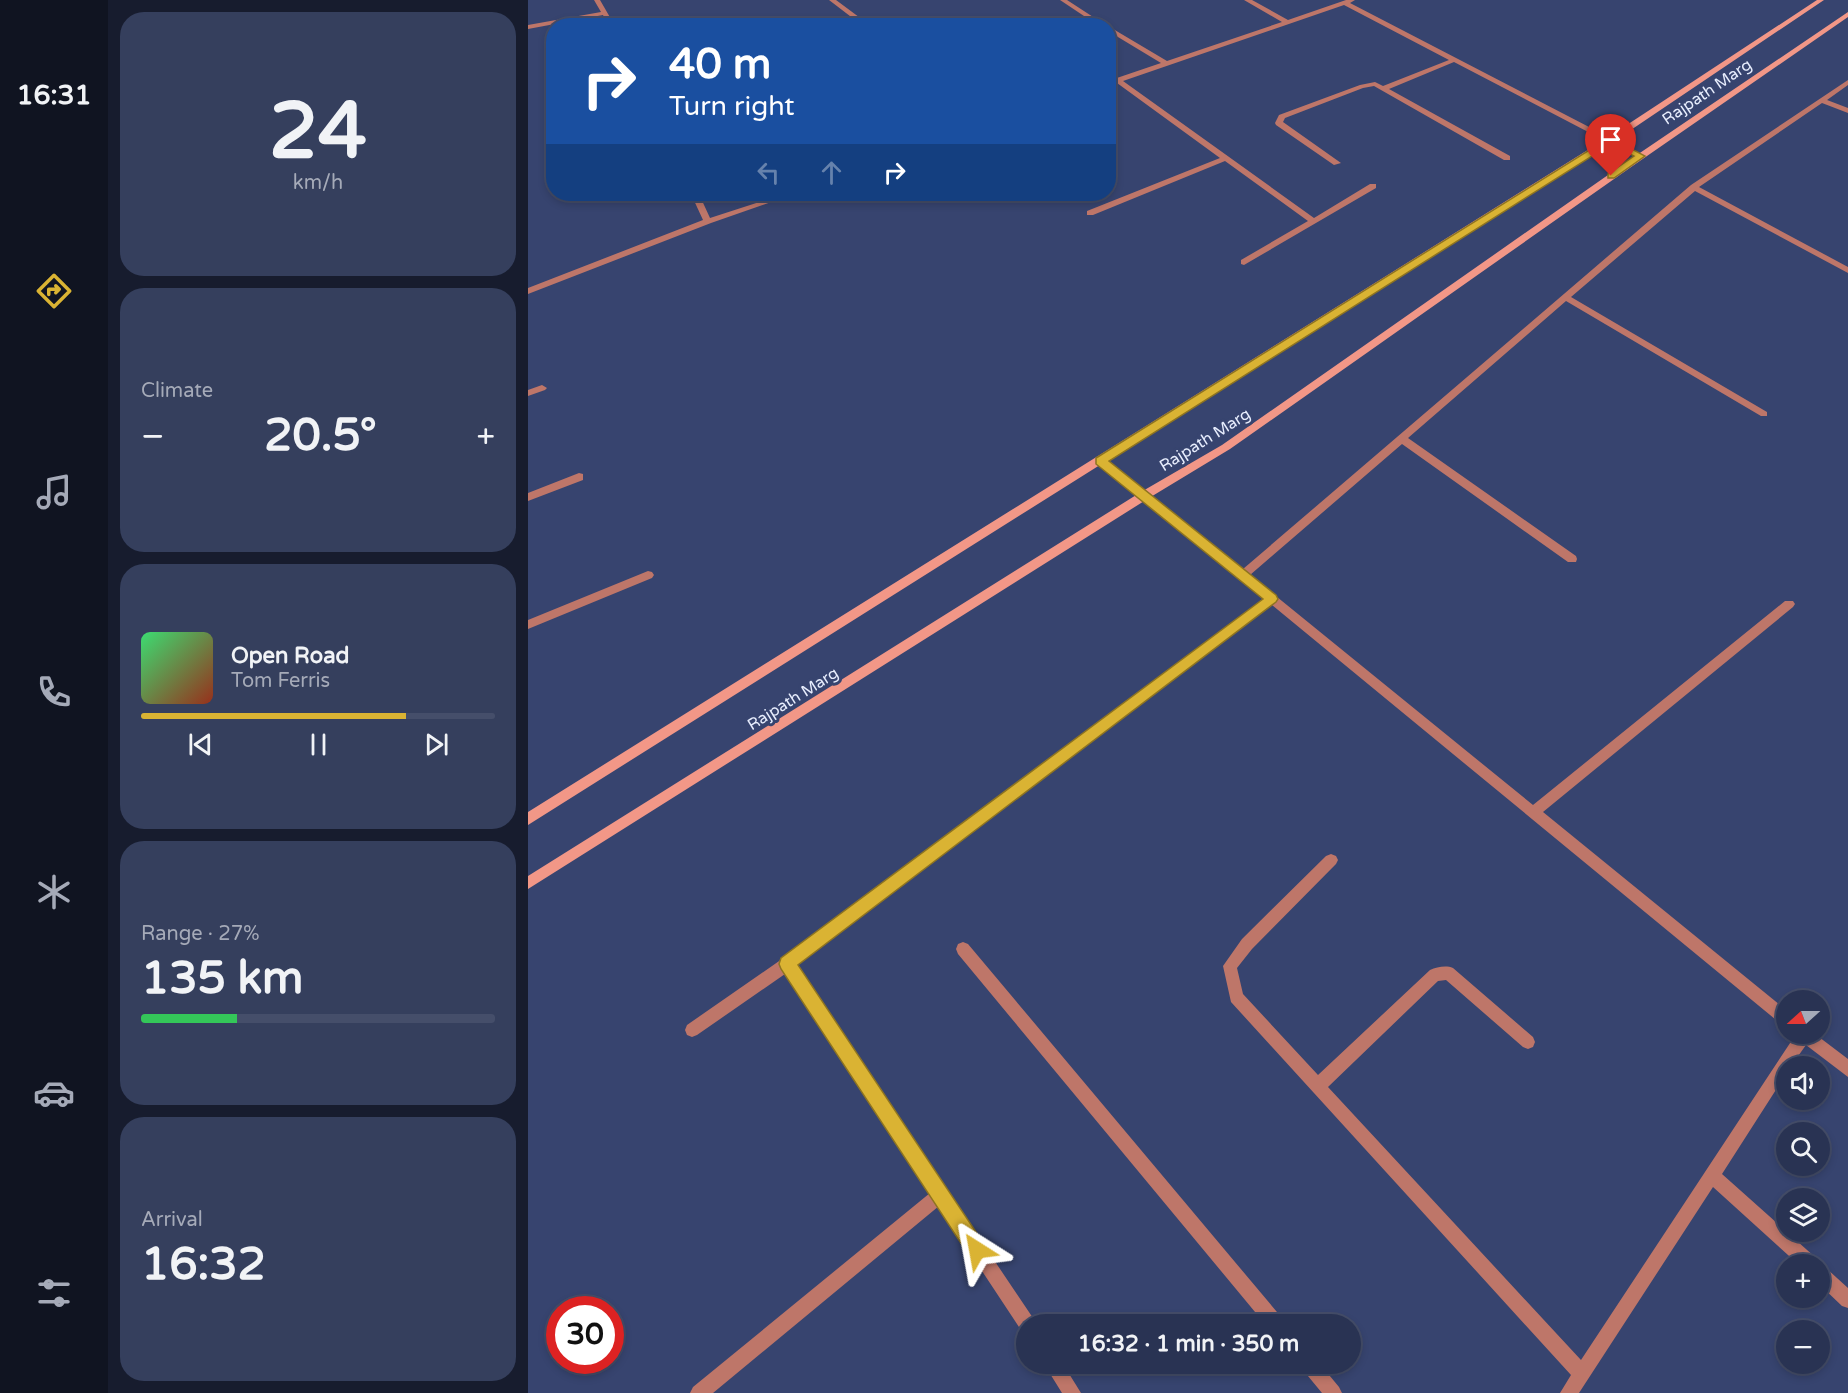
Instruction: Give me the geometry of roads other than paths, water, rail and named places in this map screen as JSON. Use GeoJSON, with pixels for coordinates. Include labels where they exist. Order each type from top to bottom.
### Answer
{"type":"FeatureCollection","features":[{"type":"Feature","properties":{"kind":"main road","name":"Rajpath Marg"},"geometry":{"type":"LineString","coordinates":[[528,819],[1610,140],[1821,0]]}},
{"type":"Feature","properties":{"kind":"main road","name":"Rajpath Marg"},"geometry":{"type":"LineString","coordinates":[[528,883],[1145,495],[1226,447],[1848,14]]}},
{"type":"Feature","properties":{"kind":"street"},"geometry":{"type":"LineString","coordinates":[[597,0],[607,18]]}},
{"type":"Feature","properties":{"kind":"street"},"geometry":{"type":"LineString","coordinates":[[832,0],[857,18]]}},
{"type":"Feature","properties":{"kind":"street"},"geometry":{"type":"LineString","coordinates":[[1063,0],[1091,18]]}},
{"type":"Feature","properties":{"kind":"street"},"geometry":{"type":"LineString","coordinates":[[1247,0],[1287,22]]}},
{"type":"Feature","properties":{"kind":"street"},"geometry":{"type":"LineString","coordinates":[[1118,81],[1349,1],[1454,60],[1641,156]]}},
{"type":"Feature","properties":{"kind":"street"},"geometry":{"type":"LineString","coordinates":[[581,18],[605,14]]}},
{"type":"Feature","properties":{"kind":"street"},"geometry":{"type":"LineString","coordinates":[[528,27],[546,24]]}},
{"type":"Feature","properties":{"kind":"street"},"geometry":{"type":"LineString","coordinates":[[1116,33],[1167,64]]}},
{"type":"Feature","properties":{"kind":"street"},"geometry":{"type":"LineString","coordinates":[[1384,88],[1454,60]]}},
{"type":"Feature","properties":{"kind":"street"},"geometry":{"type":"LineString","coordinates":[[1118,81],[1313,221]]}},
{"type":"Feature","properties":{"kind":"street"},"geometry":{"type":"LineString","coordinates":[[1243,575],[1694,187],[1848,82]]}},
{"type":"Feature","properties":{"kind":"street"},"geometry":{"type":"LineString","coordinates":[[1337,163],[1279,123],[1282,117],[1362,86],[1375,84],[1507,158]]}},
{"type":"Feature","properties":{"kind":"street"},"geometry":{"type":"LineString","coordinates":[[1822,100],[1848,111]]}},
{"type":"Feature","properties":{"kind":"street"},"geometry":{"type":"LineString","coordinates":[[1090,213],[1226,158]]}},
{"type":"Feature","properties":{"kind":"street"},"geometry":{"type":"LineString","coordinates":[[1244,262],[1373,186]]}},
{"type":"Feature","properties":{"kind":"street"},"geometry":{"type":"LineString","coordinates":[[1694,187],[1848,270]]}},
{"type":"Feature","properties":{"kind":"street"},"geometry":{"type":"LineString","coordinates":[[698,201],[708,221]]}},
{"type":"Feature","properties":{"kind":"street"},"geometry":{"type":"LineString","coordinates":[[528,289],[708,221],[769,201]]}},
{"type":"Feature","properties":{"kind":"street"},"geometry":{"type":"LineString","coordinates":[[1565,297],[1764,414]]}},
{"type":"Feature","properties":{"kind":"street"},"geometry":{"type":"LineString","coordinates":[[528,393],[542,388]]}},
{"type":"Feature","properties":{"kind":"street"},"geometry":{"type":"LineString","coordinates":[[1401,438],[1572,559]]}},
{"type":"Feature","properties":{"kind":"street"},"geometry":{"type":"LineString","coordinates":[[1101,461],[1776,1011]]}},
{"type":"Feature","properties":{"kind":"street"},"geometry":{"type":"LineString","coordinates":[[528,497],[579,477]]}},
{"type":"Feature","properties":{"kind":"street"},"geometry":{"type":"LineString","coordinates":[[528,625],[648,575]]}},
{"type":"Feature","properties":{"kind":"street"},"geometry":{"type":"LineString","coordinates":[[692,1030],[787,964],[1272,599]]}},
{"type":"Feature","properties":{"kind":"street"},"geometry":{"type":"LineString","coordinates":[[1534,812],[1789,604]]}},
{"type":"Feature","properties":{"kind":"street"},"geometry":{"type":"LineString","coordinates":[[1331,860],[1247,944],[1230,966],[1236,997],[1582,1374]]}},
{"type":"Feature","properties":{"kind":"street"},"geometry":{"type":"LineString","coordinates":[[963,949],[1268,1314]]}},
{"type":"Feature","properties":{"kind":"street"},"geometry":{"type":"LineString","coordinates":[[787,964],[1020,1314]]}},
{"type":"Feature","properties":{"kind":"street"},"geometry":{"type":"LineString","coordinates":[[1318,1086],[1434,975],[1448,973],[1527,1042]]}},
{"type":"Feature","properties":{"kind":"street"},"geometry":{"type":"LineString","coordinates":[[1569,1393],[1797,1044]]}},
{"type":"Feature","properties":{"kind":"street"},"geometry":{"type":"LineString","coordinates":[[1817,1044],[1847,1067]]}},
{"type":"Feature","properties":{"kind":"street"},"geometry":{"type":"LineString","coordinates":[[1711,1175],[1799,1254]]}},
{"type":"Feature","properties":{"kind":"street"},"geometry":{"type":"LineString","coordinates":[[699,1393],[940,1195]]}},
{"type":"Feature","properties":{"kind":"street"},"geometry":{"type":"LineString","coordinates":[[1830,1283],[1848,1300]]}},
{"type":"Feature","properties":{"kind":"street"},"geometry":{"type":"LineString","coordinates":[[1060,1374],[1072,1393]]}},
{"type":"Feature","properties":{"kind":"street"},"geometry":{"type":"LineString","coordinates":[[1317,1374],[1333,1393]]}}]}
